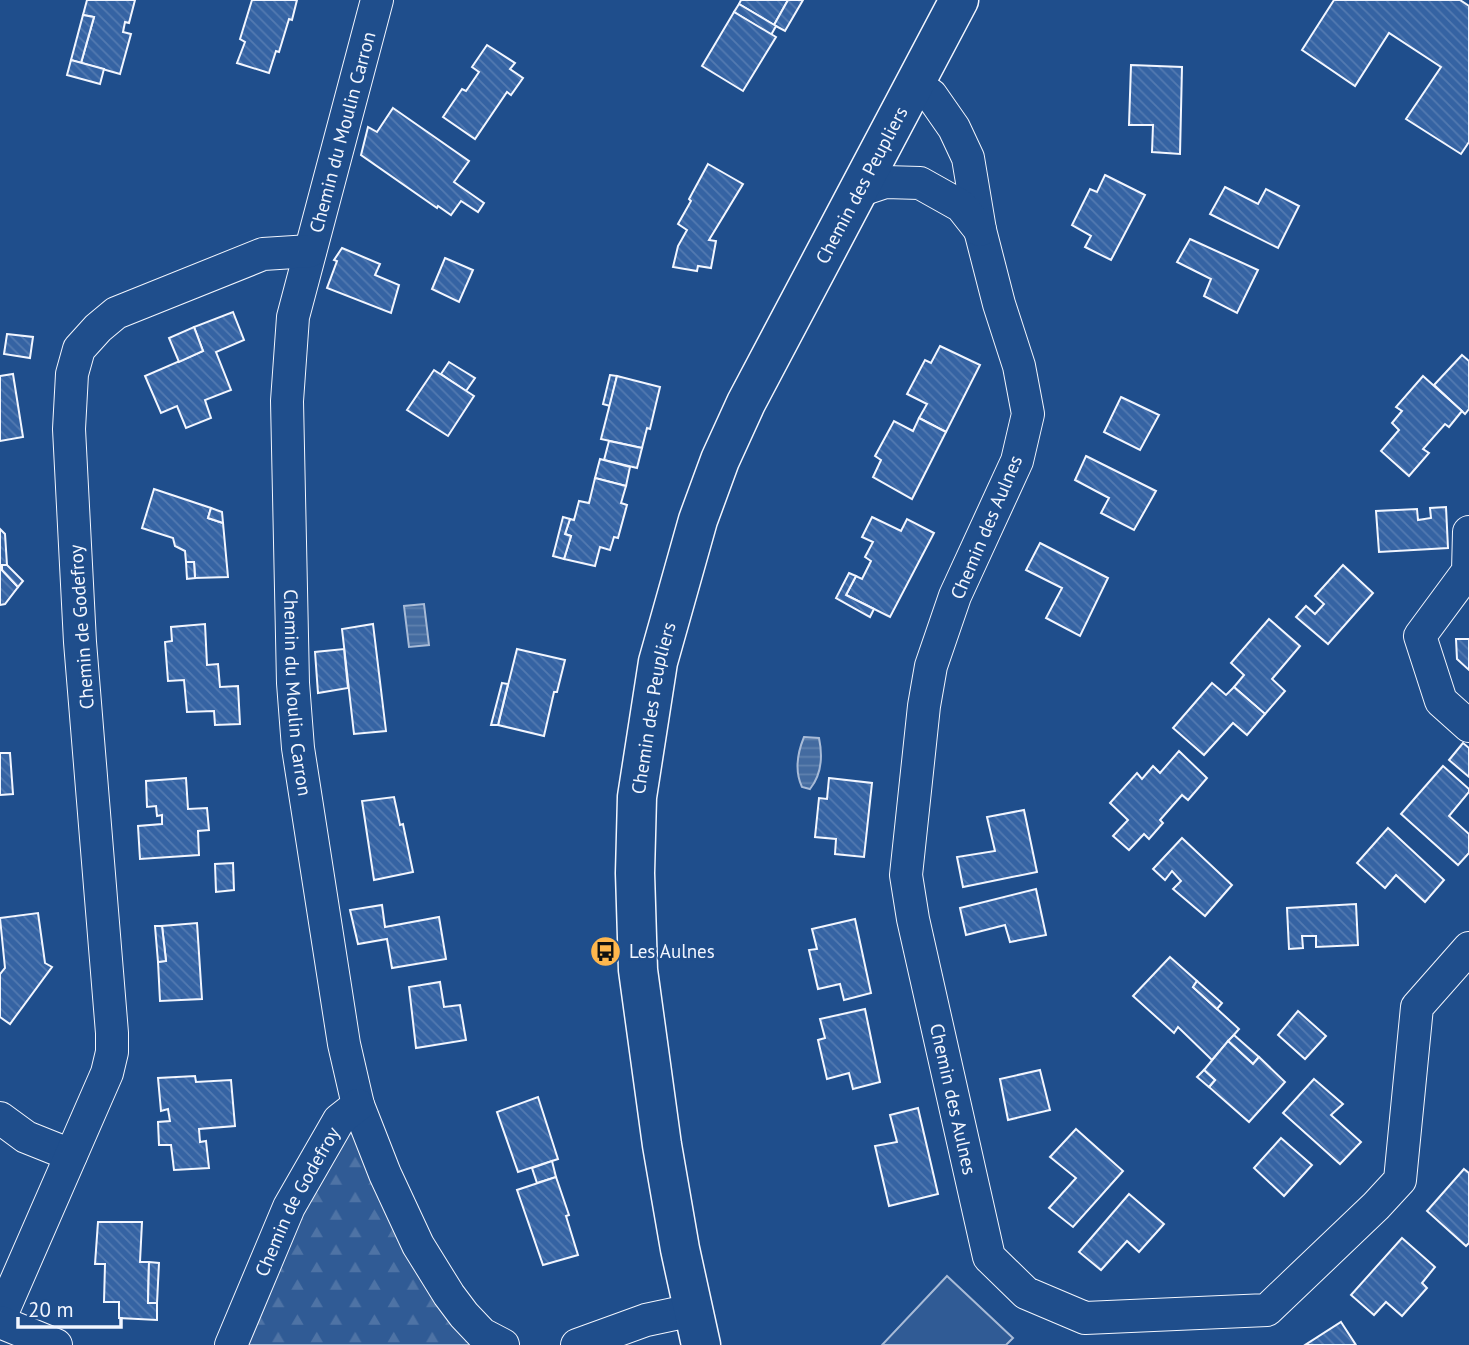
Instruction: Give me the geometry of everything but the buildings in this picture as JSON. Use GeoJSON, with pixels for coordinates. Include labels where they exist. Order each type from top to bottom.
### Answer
{"type":"FeatureCollection","features":[{"type":"Feature","properties":{"kind":"street","name":"Chemin du Moulin Carron"},"geometry":{"type":"LineString","coordinates":[[377,0],[293,317],[287,401],[293,683],[305,796],[344,1044],[358,1105],[385,1174],[424,1255],[464,1315],[482,1334],[503,1345]]}},
{"type":"Feature","properties":{"kind":"street","name":"Chemin des Peupliers"},"geometry":{"type":"LineString","coordinates":[[697,1327],[662,1145],[638,970],[635,873],[639,784],[658,662],[707,496],[746,403],[960,0]]}},
{"type":"Feature","properties":{"kind":"street","name":"Chemin des Aulnes"},"geometry":{"type":"LineString","coordinates":[[915,85],[931,95],[954,128],[968,158],[980,230],[999,304],[1019,366],[1028,414],[1017,461],[955,596],[931,666],[924,706],[906,875],[913,919],[989,1257],[1026,1293],[1085,1318],[1267,1311],[1400,1180],[1417,1007],[1469,948]]}},
{"type":"Feature","properties":{"kind":"street","name":"Chemin des Aulnes"},"geometry":{"type":"LineString","coordinates":[[858,191],[885,182],[920,183],[961,206],[980,230]]}},
{"type":"Feature","properties":{"kind":"street","name":"Chemin de Godefroy"},"geometry":{"type":"LineString","coordinates":[[56,1345],[0,1320],[107,1073],[112,1052],[113,1033],[80,642],[69,429],[72,373],[79,349],[116,313],[263,254],[310,251]]}},
{"type":"Feature","properties":{"kind":"street"},"geometry":{"type":"LineString","coordinates":[[1469,532],[1468,571],[1420,636],[1441,701],[1469,726]]}},
{"type":"Feature","properties":{"kind":"street","name":"Chemin de Godefroy"},"geometry":{"type":"LineString","coordinates":[[231,1345],[289,1207],[340,1120],[358,1105]]}},
{"type":"Feature","properties":{"kind":"street"},"geometry":{"type":"LineString","coordinates":[[0,1118],[26,1136],[71,1155]]}},
{"type":"Feature","properties":{"kind":"street"},"geometry":{"type":"LineString","coordinates":[[577,1345],[646,1320],[697,1327]]}},
{"type":"Feature","properties":{"kind":"green space"},"geometry":{"type":"Polygon","coordinates":[[[349,1127],[440,1303],[480,1345],[243,1345],[304,1198],[349,1127]]]}},
{"type":"Feature","properties":{"kind":"shaded area"},"geometry":{"type":"Polygon","coordinates":[[[424,604],[429,645],[409,647],[404,606],[424,604]]]}},
{"type":"Feature","properties":{"kind":"shaded area"},"geometry":{"type":"Polygon","coordinates":[[[804,737],[819,738],[820,745],[819,771],[810,789],[802,787],[798,775],[798,756],[804,737]]]}},
{"type":"Feature","properties":{"kind":"shaded area"},"geometry":{"type":"Polygon","coordinates":[[[947,1276],[1013,1338],[1006,1345],[882,1345],[947,1276]]]}},
{"type":"Feature","properties":{"kind":"place","name":"Les Aulnes"},"geometry":{"type":"Point","coordinates":[606,951]}}]}
